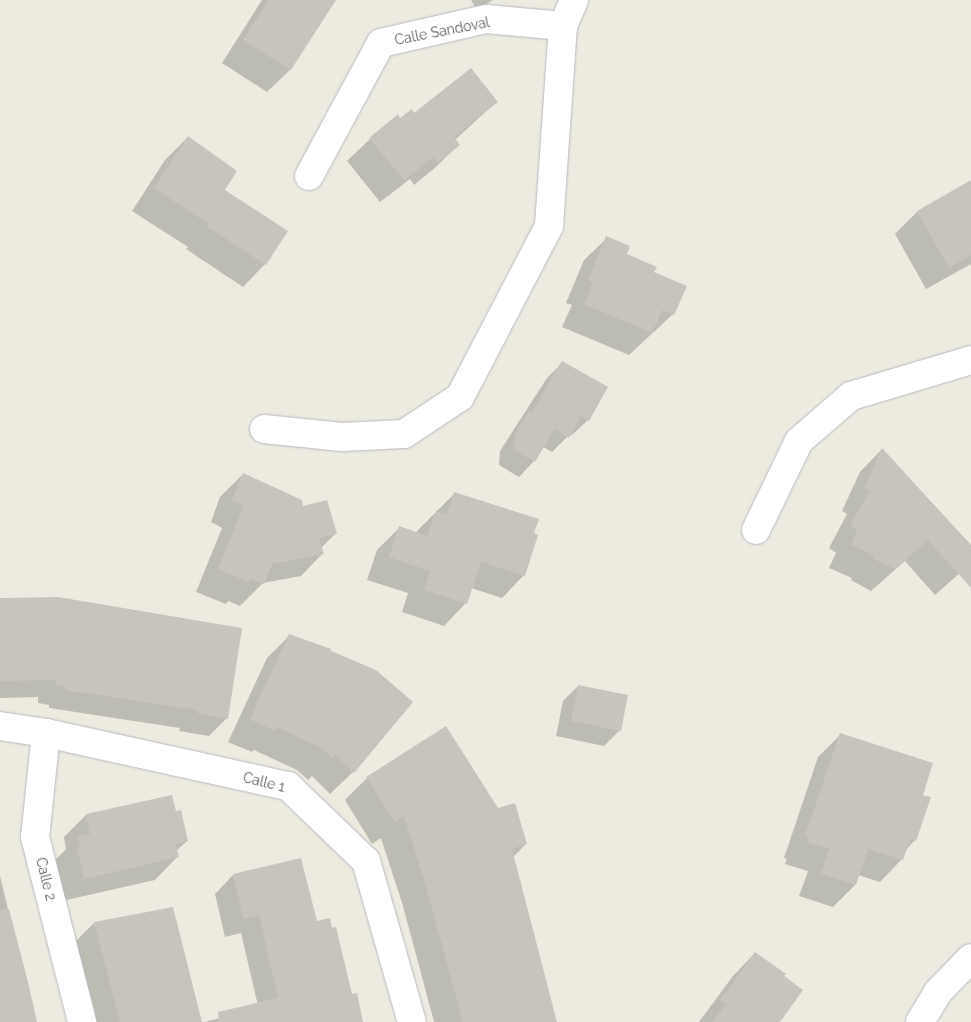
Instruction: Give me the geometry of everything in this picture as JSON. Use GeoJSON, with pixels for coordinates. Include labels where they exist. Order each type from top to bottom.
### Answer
{"type":"FeatureCollection","features":[{"type":"Feature","properties":{"kind":"street"},"geometry":{"type":"LineString","coordinates":[[264,429],[342,437],[404,434],[460,397],[549,226],[563,26],[574,0]]}},
{"type":"Feature","properties":{"kind":"street","name":"Calle Sandoval"},"geometry":{"type":"LineString","coordinates":[[309,176],[381,43],[486,19],[563,26]]}},
{"type":"Feature","properties":{"kind":"street"},"geometry":{"type":"LineString","coordinates":[[756,530],[799,441],[851,396],[971,360]]}},
{"type":"Feature","properties":{"kind":"street","name":"Calle 1"},"geometry":{"type":"LineString","coordinates":[[0,726],[46,733],[288,786],[366,862],[412,1022]]}},
{"type":"Feature","properties":{"kind":"street","name":"Calle 2"},"geometry":{"type":"LineString","coordinates":[[46,733],[35,837],[82,1022]]}},
{"type":"Feature","properties":{"kind":"street"},"geometry":{"type":"LineString","coordinates":[[920,1022],[938,992],[971,958]]}},
{"type":"Feature","properties":{"kind":"building"},"geometry":{"type":"Polygon","coordinates":[[[269,0],[336,0],[291,70],[243,40],[269,0]]]}},
{"type":"Feature","properties":{"kind":"building"},"geometry":{"type":"Polygon","coordinates":[[[471,68],[498,102],[454,137],[460,145],[438,163],[433,157],[404,180],[369,138],[398,114],[400,118],[412,109],[414,113],[471,68]]]}},
{"type":"Feature","properties":{"kind":"building"},"geometry":{"type":"Polygon","coordinates":[[[188,136],[237,171],[225,190],[288,231],[266,265],[208,227],[209,224],[154,188],[188,136]]]}},
{"type":"Feature","properties":{"kind":"building"},"geometry":{"type":"Polygon","coordinates":[[[971,180],[971,255],[949,268],[917,211],[971,180]]]}},
{"type":"Feature","properties":{"kind":"building"},"geometry":{"type":"Polygon","coordinates":[[[606,236],[630,246],[627,254],[657,267],[654,272],[687,286],[674,315],[662,310],[652,333],[584,304],[593,283],[588,280],[606,236]]]}},
{"type":"Feature","properties":{"kind":"building"},"geometry":{"type":"Polygon","coordinates":[[[562,361],[608,387],[589,421],[581,416],[569,438],[554,429],[535,462],[514,450],[515,434],[529,411],[532,412],[562,361]]]}},
{"type":"Feature","properties":{"kind":"building"},"geometry":{"type":"Polygon","coordinates":[[[882,448],[971,545],[971,588],[928,540],[895,569],[872,558],[874,555],[851,545],[857,530],[851,525],[869,491],[864,488],[882,448]]]}},
{"type":"Feature","properties":{"kind":"building"},"geometry":{"type":"Polygon","coordinates":[[[243,473],[302,500],[303,506],[327,500],[337,534],[319,538],[324,554],[272,564],[264,584],[250,579],[249,582],[218,569],[244,506],[232,500],[243,473]]]}},
{"type":"Feature","properties":{"kind":"building"},"geometry":{"type":"Polygon","coordinates":[[[454,492],[539,519],[534,533],[538,535],[525,576],[481,562],[467,604],[424,590],[430,571],[389,557],[399,526],[427,536],[436,511],[447,514],[454,492]]]}},
{"type":"Feature","properties":{"kind":"building"},"geometry":{"type":"Polygon","coordinates":[[[58,597],[242,628],[228,719],[197,713],[197,710],[66,690],[66,687],[55,685],[56,680],[0,681],[0,598],[58,597]]]}},
{"type":"Feature","properties":{"kind":"building"},"geometry":{"type":"Polygon","coordinates":[[[289,634],[331,649],[331,651],[376,670],[413,702],[354,773],[335,755],[332,758],[320,747],[277,727],[275,731],[250,719],[289,634]]]}},
{"type":"Feature","properties":{"kind":"building"},"geometry":{"type":"Polygon","coordinates":[[[578,685],[628,695],[621,731],[571,721],[578,685]]]}},
{"type":"Feature","properties":{"kind":"building"},"geometry":{"type":"Polygon","coordinates":[[[446,726],[498,808],[515,803],[527,844],[512,849],[557,1022],[463,1022],[425,883],[404,816],[395,822],[366,777],[446,726]]]}},
{"type":"Feature","properties":{"kind":"building"},"geometry":{"type":"Polygon","coordinates":[[[840,733],[933,763],[923,795],[931,797],[916,841],[911,838],[903,860],[868,849],[856,885],[821,874],[829,848],[807,842],[808,837],[805,836],[840,733]]]}},
{"type":"Feature","properties":{"kind":"building"},"geometry":{"type":"Polygon","coordinates":[[[172,795],[176,811],[181,810],[188,841],[176,844],[179,857],[84,879],[77,847],[80,847],[77,836],[90,834],[86,814],[172,795]]]}},
{"type":"Feature","properties":{"kind":"building"},"geometry":{"type":"Polygon","coordinates":[[[301,858],[317,921],[330,918],[332,928],[336,927],[352,994],[357,993],[363,1022],[219,1022],[218,1012],[278,998],[259,915],[243,919],[233,874],[301,858]]]}},
{"type":"Feature","properties":{"kind":"building"},"geometry":{"type":"Polygon","coordinates":[[[173,907],[202,1022],[120,1022],[94,922],[173,907]]]}},
{"type":"Feature","properties":{"kind":"building"},"geometry":{"type":"Polygon","coordinates":[[[9,909],[37,1022],[0,1022],[0,910],[9,909]]]}},
{"type":"Feature","properties":{"kind":"building"},"geometry":{"type":"Polygon","coordinates":[[[755,952],[786,974],[784,976],[803,990],[780,1022],[713,1022],[726,1004],[720,1000],[755,952]]]}}]}
